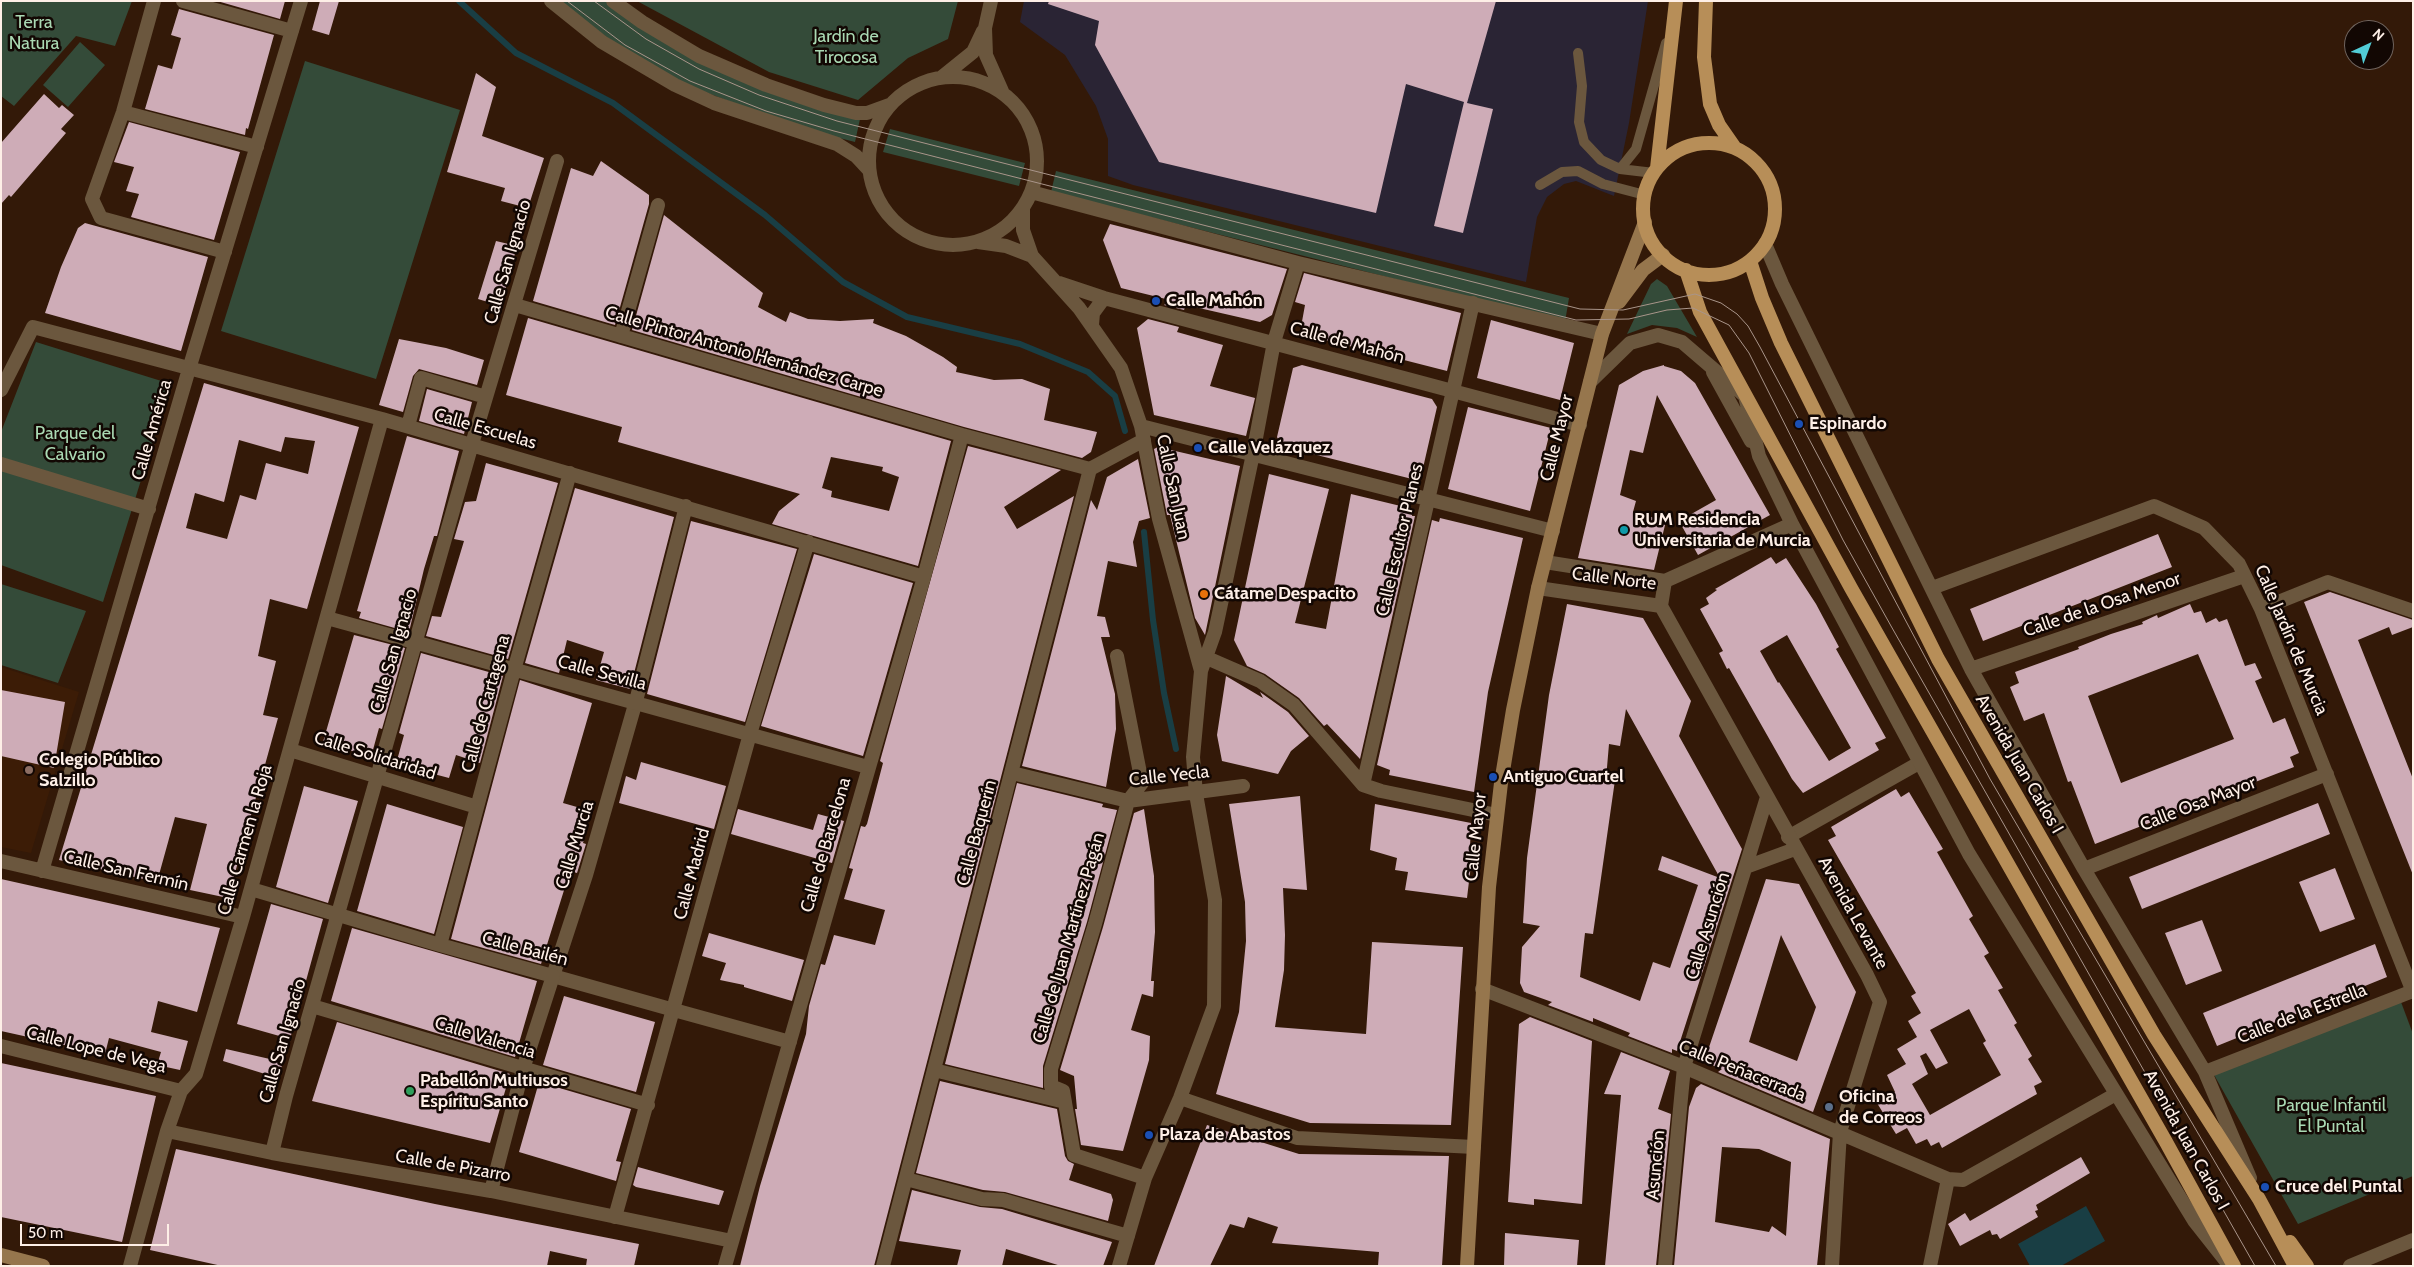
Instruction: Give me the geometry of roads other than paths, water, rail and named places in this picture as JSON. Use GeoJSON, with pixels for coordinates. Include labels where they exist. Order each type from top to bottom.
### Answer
{"type":"FeatureCollection","features":[{"type":"Feature","properties":{"kind":"main road"},"geometry":{"type":"LineString","coordinates":[[1706,1],[1704,57],[1710,104],[1719,125],[1735,148]]}},
{"type":"Feature","properties":{"kind":"main road"},"geometry":{"type":"LineString","coordinates":[[1602,334],[1645,222],[1645,195],[1656,170],[1675,8]]}},
{"type":"Feature","properties":{"kind":"main road"},"geometry":{"type":"LineString","coordinates":[[1645,222],[1654,245],[1663,255],[1686,270],[1712,275],[1726,273],[1750,261],[1765,244],[1775,217],[1772,189],[1758,164],[1735,148],[1718,143],[1693,145],[1669,156],[1656,170]]}},
{"type":"Feature","properties":{"kind":"main road"},"geometry":{"type":"LineString","coordinates":[[1602,334],[1622,297],[1635,279],[1663,255]]}},
{"type":"Feature","properties":{"kind":"main road","name":"Avenida Juan Carlos I"},"geometry":{"type":"LineString","coordinates":[[1750,261],[1762,298],[1781,343],[1938,659],[2154,1035],[2259,1199],[2295,1266]]}},
{"type":"Feature","properties":{"kind":"main road","name":"Avenida Juan Carlos I"},"geometry":{"type":"LineString","coordinates":[[1686,270],[1700,312],[1745,396],[1851,588],[2157,1126],[2234,1266]]}},
{"type":"Feature","properties":{"kind":"main road","name":"Calle Mayor"},"geometry":{"type":"LineString","coordinates":[[1467,1266],[1482,989],[1497,815],[1513,710],[1538,588],[1602,334]]}},
{"type":"Feature","properties":{"kind":"main road"},"geometry":{"type":"LineString","coordinates":[[2259,1199],[2307,1266]]}},
{"type":"Feature","properties":{"kind":"main road"},"geometry":{"type":"LineString","coordinates":[[1,1255],[43,1266]]}},
{"type":"Feature","properties":{"kind":"street"},"geometry":{"type":"LineString","coordinates":[[154,1],[123,112],[92,199],[101,218],[225,252]]}},
{"type":"Feature","properties":{"kind":"street"},"geometry":{"type":"LineString","coordinates":[[183,1],[292,31]]}},
{"type":"Feature","properties":{"kind":"street","name":"Calle América"},"geometry":{"type":"LineString","coordinates":[[42,871],[189,369],[302,1]]}},
{"type":"Feature","properties":{"kind":"street"},"geometry":{"type":"LineString","coordinates":[[551,1],[602,42],[675,85],[714,103],[837,144],[856,156],[869,170]]}},
{"type":"Feature","properties":{"kind":"street"},"geometry":{"type":"LineString","coordinates":[[613,1],[642,22],[699,56],[775,88],[824,105],[856,113],[875,111],[890,105],[918,84],[941,78],[967,78],[980,81],[1003,93]]}},
{"type":"Feature","properties":{"kind":"street"},"geometry":{"type":"LineString","coordinates":[[941,78],[973,52],[985,28],[991,1]]}},
{"type":"Feature","properties":{"kind":"street"},"geometry":{"type":"LineString","coordinates":[[890,105],[872,135],[869,152],[869,170],[879,201],[888,215],[906,231],[928,242],[945,245],[977,242],[1003,229],[1023,209],[1031,192],[1037,165],[1034,138],[1022,113],[1003,93],[994,78],[986,55],[985,28]]}},
{"type":"Feature","properties":{"kind":"street"},"geometry":{"type":"LineString","coordinates":[[123,112],[257,147]]}},
{"type":"Feature","properties":{"kind":"street","name":"Calle San Ignacio"},"geometry":{"type":"LineString","coordinates":[[272,1153],[472,444],[557,162]]}},
{"type":"Feature","properties":{"kind":"street"},"geometry":{"type":"LineString","coordinates":[[1031,192],[1298,263],[1602,334]]}},
{"type":"Feature","properties":{"kind":"street"},"geometry":{"type":"LineString","coordinates":[[622,336],[658,206]]}},
{"type":"Feature","properties":{"kind":"street","name":"Calle San Juan"},"geometry":{"type":"LineString","coordinates":[[1023,209],[1023,230],[1032,256],[1092,325],[1121,368],[1141,426],[1159,519],[1204,664],[1192,756],[1196,794],[1215,900],[1214,1006],[1180,1098],[1145,1178],[1119,1266]]}},
{"type":"Feature","properties":{"kind":"street","name":"Calle San Juan"},"geometry":{"type":"LineString","coordinates":[[977,242],[1006,246],[1032,256]]}},
{"type":"Feature","properties":{"kind":"street"},"geometry":{"type":"LineString","coordinates":[[1765,244],[1782,284],[1971,670],[2084,869],[2205,1072],[2259,1199]]}},
{"type":"Feature","properties":{"kind":"street"},"geometry":{"type":"LineString","coordinates":[[1298,263],[1274,342],[1253,454],[1215,632],[1204,664],[1260,681],[1294,704],[1363,785],[1381,791],[1497,815]]}},
{"type":"Feature","properties":{"kind":"street","name":"Calle de Mahón"},"geometry":{"type":"LineString","coordinates":[[1056,282],[1104,298],[1580,425]]}},
{"type":"Feature","properties":{"kind":"street"},"geometry":{"type":"LineString","coordinates":[[1092,325],[1093,313],[1104,298]]}},
{"type":"Feature","properties":{"kind":"street","name":"Calle Escultor Planes"},"geometry":{"type":"LineString","coordinates":[[1363,785],[1473,303]]}},
{"type":"Feature","properties":{"kind":"street","name":"Calle Pintor Antonio Hernández Carpe"},"geometry":{"type":"LineString","coordinates":[[515,306],[962,435],[1090,469]]}},
{"type":"Feature","properties":{"kind":"street","name":"Calle Escuelas"},"geometry":{"type":"LineString","coordinates":[[1,390],[33,327],[382,418],[924,577]]}},
{"type":"Feature","properties":{"kind":"street"},"geometry":{"type":"LineString","coordinates":[[1590,382],[1630,343],[1658,335],[1682,342],[1745,396],[1759,456]]}},
{"type":"Feature","properties":{"kind":"street"},"geometry":{"type":"LineString","coordinates":[[1709,365],[1969,854],[2194,1222],[2230,1266]]}},
{"type":"Feature","properties":{"kind":"street"},"geometry":{"type":"LineString","coordinates":[[408,426],[421,378],[486,397]]}},
{"type":"Feature","properties":{"kind":"street","name":"Calle Carmen la Roja"},"geometry":{"type":"LineString","coordinates":[[130,1266],[167,1131],[181,1091],[196,1074],[243,917],[382,418]]}},
{"type":"Feature","properties":{"kind":"street"},"geometry":{"type":"LineString","coordinates":[[1141,426],[1553,530]]}},
{"type":"Feature","properties":{"kind":"street","name":"Calle de Barcelona"},"geometry":{"type":"LineString","coordinates":[[725,1266],[924,577],[962,435]]}},
{"type":"Feature","properties":{"kind":"street"},"geometry":{"type":"LineString","coordinates":[[1090,469],[1144,440]]}},
{"type":"Feature","properties":{"kind":"street"},"geometry":{"type":"LineString","coordinates":[[1,464],[148,509]]}},
{"type":"Feature","properties":{"kind":"street","name":"Calle Baquerín"},"geometry":{"type":"LineString","coordinates":[[883,1266],[1090,469]]}},
{"type":"Feature","properties":{"kind":"street","name":"Calle de Cartagena"},"geometry":{"type":"LineString","coordinates":[[440,945],[514,670],[570,473]]}},
{"type":"Feature","properties":{"kind":"street","name":"Calle Murcia"},"geometry":{"type":"LineString","coordinates":[[491,1191],[523,1069],[586,875],[636,702],[686,506]]}},
{"type":"Feature","properties":{"kind":"street","name":"Calle Jardín de Murcia"},"geometry":{"type":"LineString","coordinates":[[1932,588],[2154,506],[2204,528],[2239,564],[2261,609],[2413,992]]}},
{"type":"Feature","properties":{"kind":"street","name":"Calle Norte"},"geometry":{"type":"LineString","coordinates":[[1545,562],[1665,581],[1792,524]]}},
{"type":"Feature","properties":{"kind":"street","name":"Calle Madrid"},"geometry":{"type":"LineString","coordinates":[[615,1217],[648,1105],[750,734],[808,542]]}},
{"type":"Feature","properties":{"kind":"street","name":"Calle de la Osa Menor"},"geometry":{"type":"LineString","coordinates":[[1971,670],[2244,576]]}},
{"type":"Feature","properties":{"kind":"street","name":"Calle Norte"},"geometry":{"type":"LineString","coordinates":[[1538,588],[1661,606],[1665,581]]}},
{"type":"Feature","properties":{"kind":"street"},"geometry":{"type":"LineString","coordinates":[[2261,609],[2328,582],[2413,611]]}},
{"type":"Feature","properties":{"kind":"street","name":"Avenida Levante"},"geometry":{"type":"LineString","coordinates":[[1661,606],[1867,975],[1880,1002],[1840,1132],[1832,1266]]}},
{"type":"Feature","properties":{"kind":"street","name":"Calle Sevilla"},"geometry":{"type":"LineString","coordinates":[[327,618],[868,767]]}},
{"type":"Feature","properties":{"kind":"street","name":"Calle de Juan Martínez Pagán"},"geometry":{"type":"LineString","coordinates":[[1065,1102],[1063,1091],[1051,1086],[1051,1070],[1128,802],[1142,783],[1117,656]]}},
{"type":"Feature","properties":{"kind":"street","name":"Calle Solidaridad"},"geometry":{"type":"LineString","coordinates":[[290,750],[477,807]]}},
{"type":"Feature","properties":{"kind":"street"},"geometry":{"type":"LineString","coordinates":[[1746,867],[1792,843],[1919,763]]}},
{"type":"Feature","properties":{"kind":"street","name":"Calle Yecla"},"geometry":{"type":"LineString","coordinates":[[1012,773],[1128,802],[1243,786]]}},
{"type":"Feature","properties":{"kind":"street","name":"Calle Osa Mayor"},"geometry":{"type":"LineString","coordinates":[[2084,869],[2326,774]]}},
{"type":"Feature","properties":{"kind":"street","name":"Calle Asunción"},"geometry":{"type":"LineString","coordinates":[[1684,1067],[1767,797]]}},
{"type":"Feature","properties":{"kind":"street","name":"Calle San Fermín"},"geometry":{"type":"LineString","coordinates":[[1,861],[243,917]]}},
{"type":"Feature","properties":{"kind":"street","name":"Calle Bailén"},"geometry":{"type":"LineString","coordinates":[[251,889],[440,945],[790,1042]]}},
{"type":"Feature","properties":{"kind":"street","name":"Calle Peñacerrada"},"geometry":{"type":"LineString","coordinates":[[1482,989],[1684,1067],[1948,1179]]}},
{"type":"Feature","properties":{"kind":"street","name":"Calle de la Estrella"},"geometry":{"type":"LineString","coordinates":[[2205,1072],[2413,992]]}},
{"type":"Feature","properties":{"kind":"street","name":"Calle Valencia"},"geometry":{"type":"LineString","coordinates":[[312,1006],[648,1105]]}},
{"type":"Feature","properties":{"kind":"street","name":"Calle Lope de Vega"},"geometry":{"type":"LineString","coordinates":[[1,1046],[181,1091]]}},
{"type":"Feature","properties":{"kind":"street","name":"Asunción"},"geometry":{"type":"LineString","coordinates":[[1665,1266],[1684,1067]]}},
{"type":"Feature","properties":{"kind":"street"},"geometry":{"type":"LineString","coordinates":[[934,1070],[1065,1102],[1074,1155],[1145,1178]]}},
{"type":"Feature","properties":{"kind":"street"},"geometry":{"type":"LineString","coordinates":[[1930,1266],[1948,1179],[1963,1180],[2116,1094]]}},
{"type":"Feature","properties":{"kind":"street"},"geometry":{"type":"LineString","coordinates":[[1180,1098],[1297,1138],[1474,1147]]}},
{"type":"Feature","properties":{"kind":"street","name":"Calle de Pizarro"},"geometry":{"type":"LineString","coordinates":[[167,1131],[272,1153],[491,1191],[732,1241]]}},
{"type":"Feature","properties":{"kind":"street"},"geometry":{"type":"LineString","coordinates":[[906,1179],[982,1199],[1003,1200],[1128,1236]]}},
{"type":"Feature","properties":{"kind":"street"},"geometry":{"type":"LineString","coordinates":[[2350,1266],[2413,1240]]}},
{"type":"Feature","properties":{"kind":"lane"},"geometry":{"type":"LineString","coordinates":[[1620,169],[1636,149],[1675,8]]}},
{"type":"Feature","properties":{"kind":"lane"},"geometry":{"type":"LineString","coordinates":[[1578,53],[1582,86],[1579,122],[1584,142],[1601,160],[1620,169],[1656,170]]}},
{"type":"Feature","properties":{"kind":"lane"},"geometry":{"type":"LineString","coordinates":[[1540,185],[1562,172],[1578,171],[1603,184],[1645,195]]}},
{"type":"Feature","properties":{"kind":"water"},"geometry":{"type":"Polygon","coordinates":[[[2086,1206],[2105,1241],[2061,1266],[2030,1266],[2018,1244],[2086,1206]]]}},
{"type":"Feature","properties":{"kind":"waterway"},"geometry":{"type":"LineString","coordinates":[[459,1],[516,53],[613,103],[765,215],[843,282],[907,317],[1020,344],[1088,372],[1115,396],[1125,431]]}},
{"type":"Feature","properties":{"kind":"waterway"},"geometry":{"type":"LineString","coordinates":[[1144,532],[1153,620],[1164,693],[1176,749]]}},
{"type":"Feature","properties":{"kind":"tram line"},"geometry":{"type":"LineString","coordinates":[[567,1],[625,45],[690,81],[766,111],[834,131],[1576,320],[1629,319],[1667,310],[1693,308],[1729,325],[1749,353],[1843,540],[1891,626],[2255,1266]]}},
{"type":"Feature","properties":{"kind":"tram line"},"geometry":{"type":"LineString","coordinates":[[594,1],[646,39],[699,69],[759,95],[837,121],[1580,309],[1623,310],[1695,294],[1721,303],[1737,314],[1748,326],[1760,347],[1990,779],[2276,1266]]}},
{"type":"Feature","properties":{"kind":"place","name":"Calle Mahón"},"geometry":{"type":"Point","coordinates":[1156,301]}},
{"type":"Feature","properties":{"kind":"place","name":"Espinardo"},"geometry":{"type":"Point","coordinates":[1799,424]}},
{"type":"Feature","properties":{"kind":"place","name":"Calle Velázquez"},"geometry":{"type":"Point","coordinates":[1198,448]}},
{"type":"Feature","properties":{"kind":"place","name":"RUM Residencia Universitaria de Murcia"},"geometry":{"type":"Point","coordinates":[1624,530]}},
{"type":"Feature","properties":{"kind":"place","name":"Cátame Despacito"},"geometry":{"type":"Point","coordinates":[1204,594]}},
{"type":"Feature","properties":{"kind":"place","name":"Colegio Público Salzillo"},"geometry":{"type":"Point","coordinates":[29,770]}},
{"type":"Feature","properties":{"kind":"place","name":"Antiguo Cuartel"},"geometry":{"type":"Point","coordinates":[1493,777]}},
{"type":"Feature","properties":{"kind":"place","name":"Pabellón Multiusos Espíritu Santo"},"geometry":{"type":"Point","coordinates":[410,1091]}},
{"type":"Feature","properties":{"kind":"place","name":"Oficina de Correos"},"geometry":{"type":"Point","coordinates":[1829,1107]}},
{"type":"Feature","properties":{"kind":"place","name":"Plaza de Abastos"},"geometry":{"type":"Point","coordinates":[1149,1135]}},
{"type":"Feature","properties":{"kind":"place","name":"Cruce del Puntal"},"geometry":{"type":"Point","coordinates":[2265,1187]}},
{"type":"Feature","properties":{"kind":"park label","name":"Terra Natura"},"geometry":{"type":"Point","coordinates":[34,33]}},
{"type":"Feature","properties":{"kind":"park label","name":"Jardín de Tirocosa"},"geometry":{"type":"Point","coordinates":[846,47]}},
{"type":"Feature","properties":{"kind":"park label","name":"Parque del Calvario"},"geometry":{"type":"Point","coordinates":[75,444]}},
{"type":"Feature","properties":{"kind":"park label","name":"Parque Infantil El Puntal"},"geometry":{"type":"Point","coordinates":[2331,1116]}}]}
